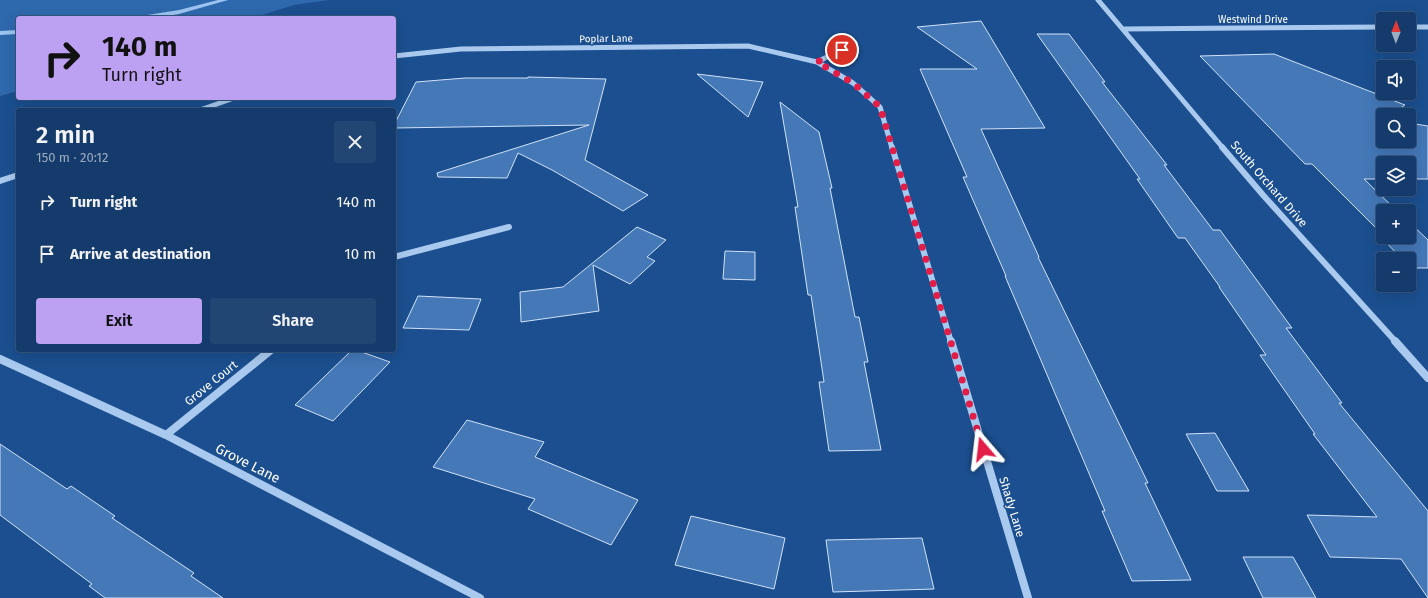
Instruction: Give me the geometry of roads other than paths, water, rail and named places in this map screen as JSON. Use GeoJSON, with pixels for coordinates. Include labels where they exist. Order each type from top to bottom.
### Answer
{"type":"FeatureCollection","features":[{"type":"Feature","properties":{"kind":"street","name":"South Orchard Drive"},"geometry":{"type":"LineString","coordinates":[[1098,0],[1263,195],[1428,378]]}},
{"type":"Feature","properties":{"kind":"street"},"geometry":{"type":"LineString","coordinates":[[1416,27],[1428,27]]}},
{"type":"Feature","properties":{"kind":"street","name":"Westwind Drive"},"geometry":{"type":"LineString","coordinates":[[1123,29],[1376,28]]}},
{"type":"Feature","properties":{"kind":"street"},"geometry":{"type":"LineString","coordinates":[[817,62],[855,43]]}},
{"type":"Feature","properties":{"kind":"street","name":"Poplar Lane"},"geometry":{"type":"LineString","coordinates":[[396,56],[461,48],[748,46],[817,62]]}},
{"type":"Feature","properties":{"kind":"street","name":"Shady Lane"},"geometry":{"type":"LineString","coordinates":[[817,62],[853,83],[880,107],[1028,598]]}},
{"type":"Feature","properties":{"kind":"street"},"geometry":{"type":"LineString","coordinates":[[206,108],[228,100]]}},
{"type":"Feature","properties":{"kind":"street"},"geometry":{"type":"LineString","coordinates":[[0,181],[16,176]]}},
{"type":"Feature","properties":{"kind":"street"},"geometry":{"type":"LineString","coordinates":[[396,256],[509,227]]}},
{"type":"Feature","properties":{"kind":"street","name":"Grove Court"},"geometry":{"type":"LineString","coordinates":[[166,435],[269,352]]}},
{"type":"Feature","properties":{"kind":"street","name":"Grove Lane"},"geometry":{"type":"LineString","coordinates":[[0,359],[166,435],[480,598]]}},
{"type":"Feature","properties":{"kind":"waterway"},"geometry":{"type":"LineString","coordinates":[[154,16],[179,12],[225,0]]}},
{"type":"Feature","properties":{"kind":"waterway"},"geometry":{"type":"LineString","coordinates":[[0,33],[16,32]]}}]}
